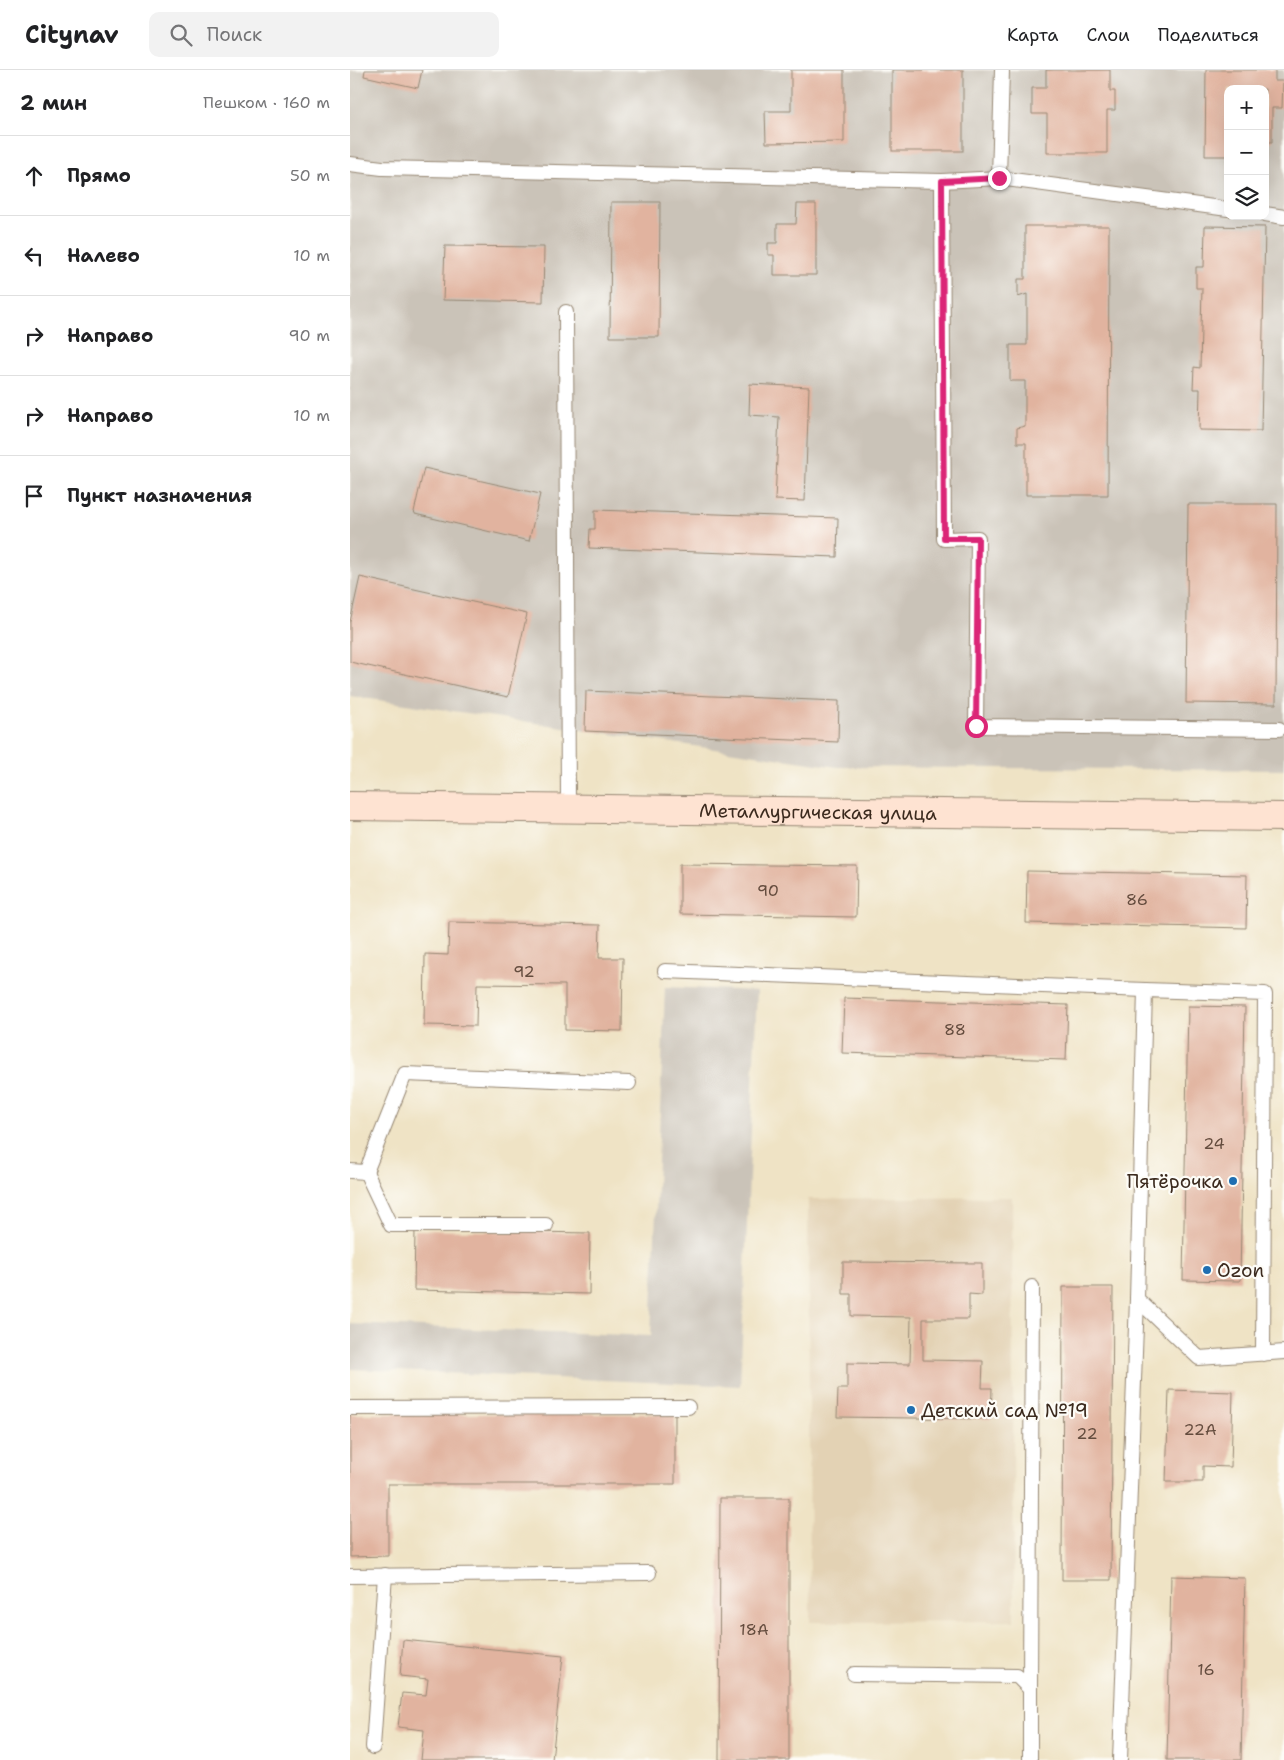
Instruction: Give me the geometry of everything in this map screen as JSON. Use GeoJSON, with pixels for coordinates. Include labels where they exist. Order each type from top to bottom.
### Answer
{"type":"FeatureCollection","features":[{"type":"Feature","properties":{"kind":"street","name":"Металлургическая улица"},"geometry":{"type":"LineString","coordinates":[[350,806],[1284,817]]}},
{"type":"Feature","properties":{"kind":"lane"},"geometry":{"type":"LineString","coordinates":[[999,178],[1002,70]]}},
{"type":"Feature","properties":{"kind":"lane"},"geometry":{"type":"LineString","coordinates":[[350,164],[382,168],[942,181],[999,178],[1224,208]]}},
{"type":"Feature","properties":{"kind":"lane"},"geometry":{"type":"LineString","coordinates":[[942,181],[944,538],[978,538],[976,726],[1278,729]]}},
{"type":"Feature","properties":{"kind":"lane"},"geometry":{"type":"LineString","coordinates":[[1269,215],[1284,217]]}},
{"type":"Feature","properties":{"kind":"lane"},"geometry":{"type":"LineString","coordinates":[[566,312],[568,810]]}},
{"type":"Feature","properties":{"kind":"lane"},"geometry":{"type":"LineString","coordinates":[[665,971],[1265,994],[1263,1354]]}},
{"type":"Feature","properties":{"kind":"lane"},"geometry":{"type":"LineString","coordinates":[[1120,1760],[1145,990]]}},
{"type":"Feature","properties":{"kind":"lane"},"geometry":{"type":"LineString","coordinates":[[546,1226],[391,1225],[366,1172],[405,1074],[629,1083]]}},
{"type":"Feature","properties":{"kind":"lane"},"geometry":{"type":"LineString","coordinates":[[350,1171],[366,1172]]}},
{"type":"Feature","properties":{"kind":"lane"},"geometry":{"type":"LineString","coordinates":[[1030,1760],[1032,1287]]}},
{"type":"Feature","properties":{"kind":"lane"},"geometry":{"type":"LineString","coordinates":[[1136,1300],[1199,1358],[1284,1352]]}},
{"type":"Feature","properties":{"kind":"lane"},"geometry":{"type":"LineString","coordinates":[[350,1408],[688,1407]]}},
{"type":"Feature","properties":{"kind":"lane"},"geometry":{"type":"LineString","coordinates":[[350,1576],[649,1573]]}},
{"type":"Feature","properties":{"kind":"lane"},"geometry":{"type":"LineString","coordinates":[[373,1747],[385,1575]]}},
{"type":"Feature","properties":{"kind":"lane"},"geometry":{"type":"LineString","coordinates":[[854,1674],[1017,1676],[1030,1689]]}},
{"type":"Feature","properties":{"kind":"shaded area"},"geometry":{"type":"Polygon","coordinates":[[[350,70],[1284,70],[1284,770],[838,767],[350,696],[350,70]]]}},
{"type":"Feature","properties":{"kind":"shaded area"},"geometry":{"type":"Polygon","coordinates":[[[665,987],[757,991],[740,1386],[350,1369],[350,1324],[651,1336],[665,987]]]}},
{"type":"Feature","properties":{"kind":"shaded area","name":"Детский сад №19"},"geometry":{"type":"Polygon","coordinates":[[[1012,1197],[1014,1621],[810,1622],[808,1199],[1012,1197]]]}},
{"type":"Feature","properties":{"kind":"building"},"geometry":{"type":"Polygon","coordinates":[[[365,70],[422,70],[418,88],[364,76],[365,70]]]}},
{"type":"Feature","properties":{"kind":"building"},"geometry":{"type":"Polygon","coordinates":[[[791,70],[844,70],[844,142],[766,143],[765,111],[791,111],[791,70]]]}},
{"type":"Feature","properties":{"kind":"building"},"geometry":{"type":"Polygon","coordinates":[[[892,70],[963,70],[963,151],[892,151],[892,70]]]}},
{"type":"Feature","properties":{"kind":"building"},"geometry":{"type":"Polygon","coordinates":[[[1046,70],[1110,70],[1110,91],[1115,91],[1115,110],[1107,110],[1107,153],[1047,153],[1047,114],[1032,114],[1032,88],[1046,88],[1046,70]]]}},
{"type":"Feature","properties":{"kind":"building"},"geometry":{"type":"Polygon","coordinates":[[[1206,70],[1275,70],[1275,81],[1283,81],[1282,108],[1272,108],[1272,142],[1269,142],[1269,85],[1224,85],[1224,156],[1205,156],[1206,70]]]}},
{"type":"Feature","properties":{"kind":"building"},"geometry":{"type":"Polygon","coordinates":[[[611,202],[660,202],[659,337],[610,337],[611,202]]]}},
{"type":"Feature","properties":{"kind":"building"},"geometry":{"type":"Polygon","coordinates":[[[797,204],[816,204],[816,275],[774,275],[774,255],[768,255],[768,243],[777,243],[777,224],[796,224],[797,204]]]}},
{"type":"Feature","properties":{"kind":"building"},"geometry":{"type":"Polygon","coordinates":[[[1025,226],[1109,226],[1108,495],[1026,495],[1026,443],[1017,443],[1017,428],[1025,426],[1025,381],[1010,381],[1010,345],[1027,345],[1027,294],[1018,297],[1018,279],[1025,279],[1025,226]]]}},
{"type":"Feature","properties":{"kind":"building"},"geometry":{"type":"Polygon","coordinates":[[[1205,226],[1265,227],[1261,431],[1199,430],[1200,389],[1193,389],[1194,367],[1200,368],[1202,288],[1196,288],[1196,267],[1204,267],[1205,226]]]}},
{"type":"Feature","properties":{"kind":"building"},"geometry":{"type":"Polygon","coordinates":[[[445,246],[544,247],[543,302],[443,300],[445,246]]]}},
{"type":"Feature","properties":{"kind":"building"},"geometry":{"type":"Polygon","coordinates":[[[750,384],[809,387],[805,501],[775,500],[779,417],[749,415],[750,384]]]}},
{"type":"Feature","properties":{"kind":"building"},"geometry":{"type":"Polygon","coordinates":[[[424,468],[540,494],[529,541],[415,514],[424,468]]]}},
{"type":"Feature","properties":{"kind":"building"},"geometry":{"type":"Polygon","coordinates":[[[1188,504],[1277,504],[1276,704],[1186,703],[1188,504]]]}},
{"type":"Feature","properties":{"kind":"building"},"geometry":{"type":"Polygon","coordinates":[[[595,510],[838,518],[837,557],[589,548],[590,529],[595,529],[595,510]]]}},
{"type":"Feature","properties":{"kind":"building"},"geometry":{"type":"Polygon","coordinates":[[[360,577],[527,614],[508,697],[350,662],[350,622],[360,577]]]}},
{"type":"Feature","properties":{"kind":"building"},"geometry":{"type":"Polygon","coordinates":[[[586,691],[839,701],[838,742],[585,731],[586,691]]]}},
{"type":"Feature","properties":{"kind":"building"},"geometry":{"type":"Polygon","coordinates":[[[680,864],[857,866],[856,917],[680,914],[680,864]]]}},
{"type":"Feature","properties":{"kind":"building"},"geometry":{"type":"Polygon","coordinates":[[[1027,871],[1247,875],[1246,928],[1026,923],[1027,871]]]}},
{"type":"Feature","properties":{"kind":"building"},"geometry":{"type":"Polygon","coordinates":[[[449,922],[600,925],[599,958],[623,958],[622,1031],[565,1030],[565,985],[477,984],[476,1026],[424,1025],[425,954],[448,955],[449,922]]]}},
{"type":"Feature","properties":{"kind":"building"},"geometry":{"type":"Polygon","coordinates":[[[844,998],[1068,1005],[1066,1060],[842,1053],[844,998]]]}},
{"type":"Feature","properties":{"kind":"building"},"geometry":{"type":"Polygon","coordinates":[[[1188,1006],[1245,1007],[1240,1281],[1183,1280],[1188,1006]]]}},
{"type":"Feature","properties":{"kind":"building"},"geometry":{"type":"Polygon","coordinates":[[[415,1230],[590,1233],[589,1294],[414,1290],[415,1230]]]}},
{"type":"Feature","properties":{"kind":"building"},"geometry":{"type":"Polygon","coordinates":[[[843,1262],[982,1263],[982,1295],[969,1294],[969,1319],[923,1319],[923,1360],[983,1361],[982,1388],[992,1388],[991,1419],[837,1417],[838,1389],[847,1389],[847,1363],[910,1364],[911,1317],[851,1316],[851,1294],[843,1294],[843,1262]]]}},
{"type":"Feature","properties":{"kind":"building"},"geometry":{"type":"Polygon","coordinates":[[[1063,1287],[1113,1287],[1111,1580],[1062,1580],[1063,1287]]]}},
{"type":"Feature","properties":{"kind":"building"},"geometry":{"type":"Polygon","coordinates":[[[1169,1390],[1233,1392],[1231,1467],[1203,1466],[1203,1482],[1166,1482],[1169,1390]]]}},
{"type":"Feature","properties":{"kind":"building"},"geometry":{"type":"Polygon","coordinates":[[[350,1414],[675,1414],[675,1484],[388,1484],[388,1556],[350,1557],[350,1414]]]}},
{"type":"Feature","properties":{"kind":"building"},"geometry":{"type":"Polygon","coordinates":[[[720,1498],[789,1498],[789,1760],[719,1760],[720,1498]]]}},
{"type":"Feature","properties":{"kind":"building"},"geometry":{"type":"Polygon","coordinates":[[[1171,1576],[1245,1578],[1241,1760],[1167,1760],[1171,1576]]]}},
{"type":"Feature","properties":{"kind":"building"},"geometry":{"type":"Polygon","coordinates":[[[403,1640],[563,1656],[552,1760],[421,1760],[424,1730],[398,1727],[402,1693],[426,1695],[428,1679],[400,1676],[403,1640]]]}},
{"type":"Feature","properties":{"kind":"place","name":"Пятёрочка"},"geometry":{"type":"Point","coordinates":[1233,1181]}},
{"type":"Feature","properties":{"kind":"place","name":"Ozon"},"geometry":{"type":"Point","coordinates":[1207,1270]}},
{"type":"Feature","properties":{"kind":"place","name":"Детский сад №19"},"geometry":{"type":"Point","coordinates":[911,1410]}},
{"type":"Feature","properties":{"kind":"route"},"geometry":{"type":"LineString","coordinates":[[976,726],[978,538],[944,538],[942,181],[999,178]]}}]}
